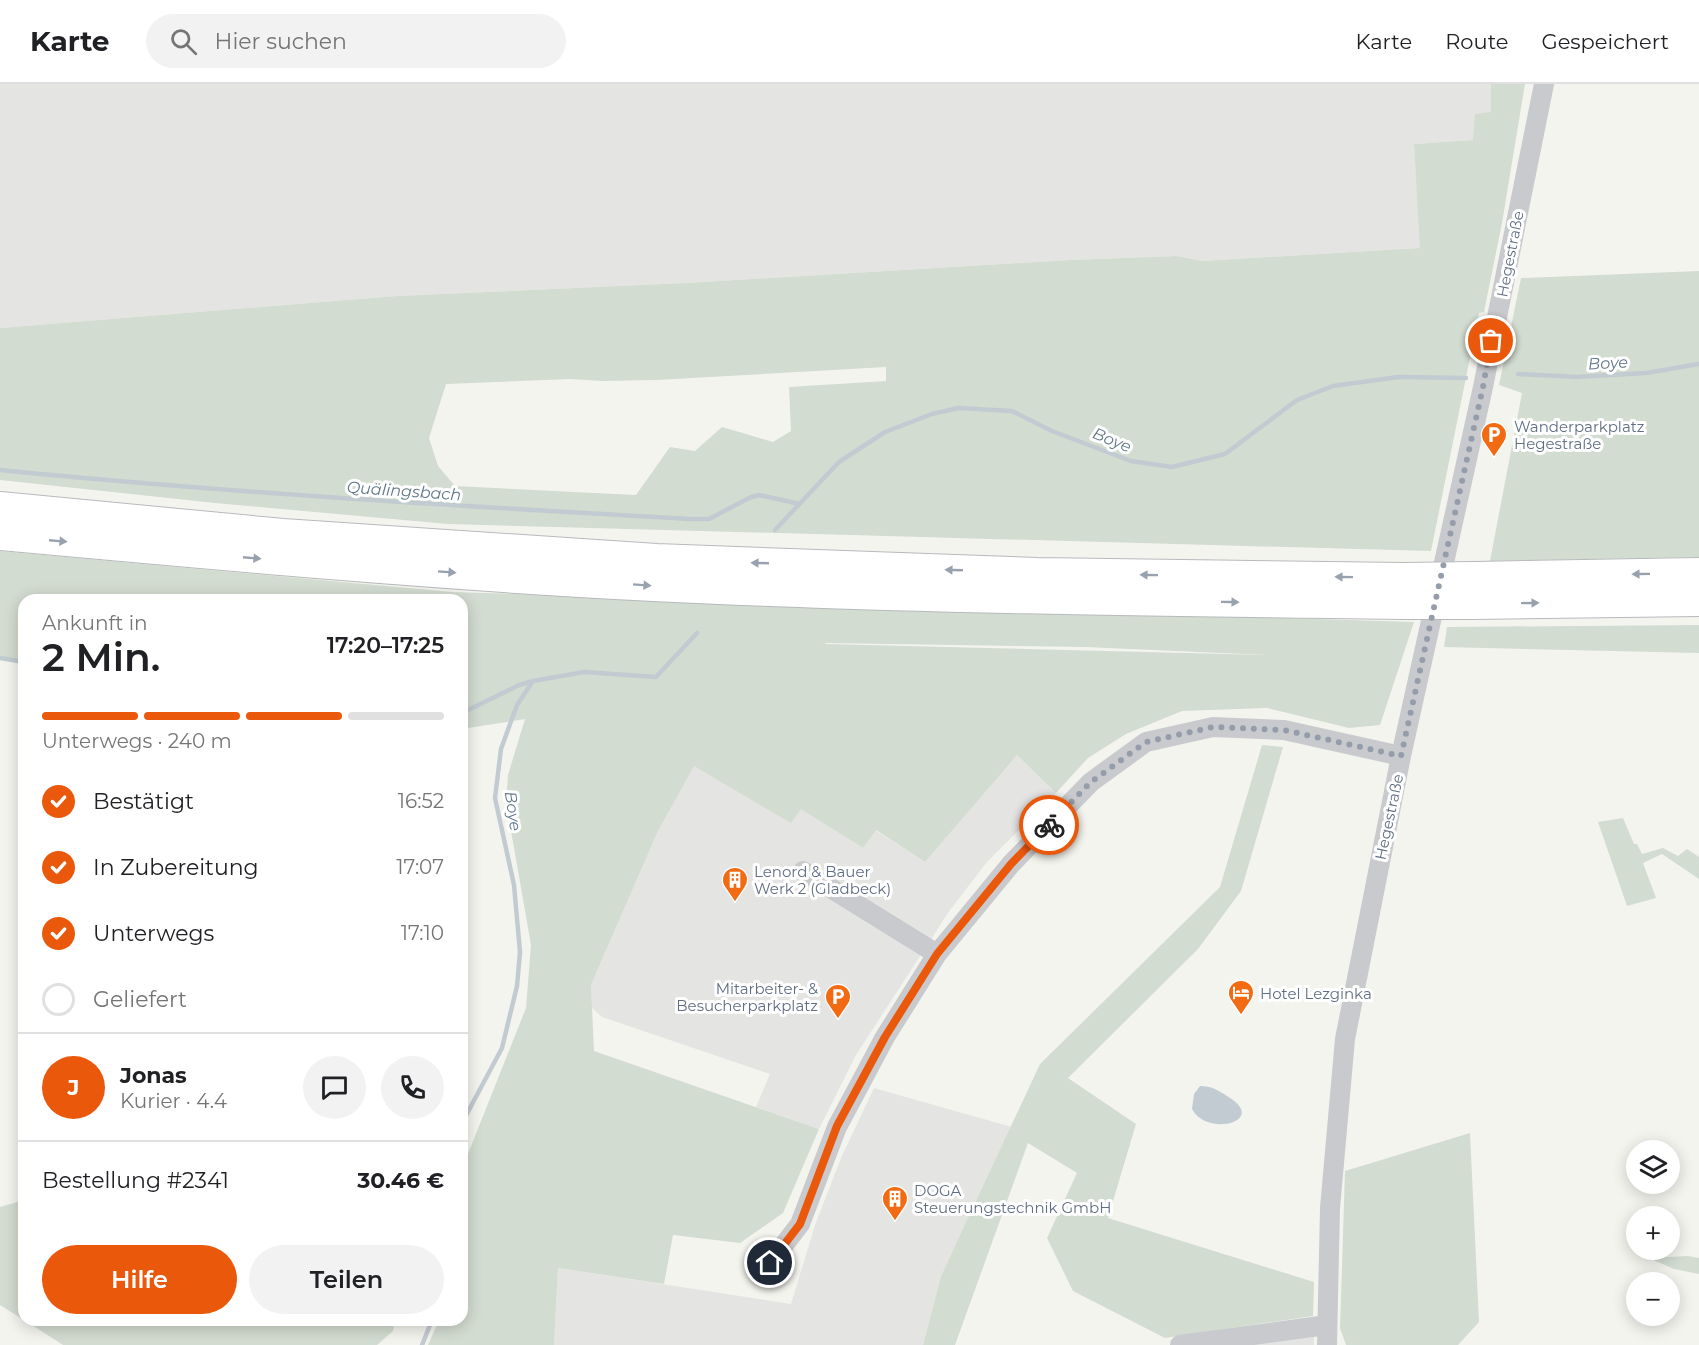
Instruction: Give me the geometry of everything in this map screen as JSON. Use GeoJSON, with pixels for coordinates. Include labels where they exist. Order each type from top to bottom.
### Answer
{"type":"FeatureCollection","features":[{"type":"Feature","properties":{"kind":"highway"},"geometry":{"type":"LineString","coordinates":[[0,507],[283,534],[656,559],[1037,573],[1402,591]]}},
{"type":"Feature","properties":{"kind":"highway"},"geometry":{"type":"LineString","coordinates":[[0,535],[284,561],[653,586],[1036,599],[1473,591],[1699,601]]}},
{"type":"Feature","properties":{"kind":"highway"},"geometry":{"type":"LineString","coordinates":[[1473,591],[1699,573]]}},
{"type":"Feature","properties":{"kind":"street","name":"Hegestraße"},"geometry":{"type":"LineString","coordinates":[[1328,1345],[1330,1208],[1345,1039],[1401,756],[1483,387],[1544,84]]}},
{"type":"Feature","properties":{"kind":"street"},"geometry":{"type":"LineString","coordinates":[[770,1263],[800,1224],[837,1126],[885,1037],[937,954],[1011,864],[1091,782],[1146,742],[1213,727],[1284,730],[1401,756]]}},
{"type":"Feature","properties":{"kind":"street"},"geometry":{"type":"LineString","coordinates":[[803,871],[937,954]]}},
{"type":"Feature","properties":{"kind":"street"},"geometry":{"type":"LineString","coordinates":[[1180,1345],[1327,1324]]}},
{"type":"Feature","properties":{"kind":"shaded area"},"geometry":{"type":"Polygon","coordinates":[[[0,84],[1491,84],[1491,112],[1473,140],[1414,144],[1421,248],[1202,261],[1177,256],[1070,260],[685,283],[397,296],[0,328],[0,84]]]}},
{"type":"Feature","properties":{"kind":"shaded area"},"geometry":{"type":"Polygon","coordinates":[[[1491,84],[1525,84],[1502,223],[1484,312],[1479,313],[1431,551],[448,524],[215,503],[0,480],[0,328],[397,296],[685,283],[1070,260],[1177,256],[1202,261],[1420,248],[1414,144],[1473,140],[1475,114],[1491,112],[1491,84]],[[886,367],[657,380],[571,379],[446,384],[429,438],[438,466],[455,486],[636,495],[670,447],[695,451],[722,427],[773,442],[791,431],[789,387],[886,381],[886,367]]]}},
{"type":"Feature","properties":{"kind":"shaded area"},"geometry":{"type":"Polygon","coordinates":[[[1699,271],[1699,557],[1490,561],[1522,393],[1499,385],[1521,278],[1699,271]]]}},
{"type":"Feature","properties":{"kind":"shaded area"},"geometry":{"type":"Polygon","coordinates":[[[0,551],[453,592],[1414,622],[1380,725],[1349,728],[1267,708],[1182,711],[1126,734],[1088,758],[1056,793],[1017,755],[925,862],[876,830],[863,848],[801,809],[791,823],[694,766],[658,831],[591,985],[594,1051],[819,1129],[783,1213],[740,1243],[673,1235],[664,1284],[558,1268],[554,1345],[428,1345],[436,1326],[468,1326],[468,1154],[526,1008],[531,945],[506,802],[508,775],[525,719],[468,728],[468,594],[18,594],[18,662],[0,659],[0,551]],[[825,643],[826,644],[1267,655],[1085,647],[825,643]]]}},
{"type":"Feature","properties":{"kind":"shaded area"},"geometry":{"type":"Polygon","coordinates":[[[1699,625],[1699,653],[1444,647],[1447,627],[1699,625]]]}},
{"type":"Feature","properties":{"kind":"shaded area"},"geometry":{"type":"Polygon","coordinates":[[[1262,745],[1283,747],[1241,891],[1198,949],[1068,1078],[1136,1124],[1108,1218],[1314,1282],[1313,1316],[1165,1338],[1073,1291],[1047,1238],[1077,1173],[1028,1143],[955,1345],[923,1345],[941,1276],[1040,1064],[1220,887],[1262,745]]]}},
{"type":"Feature","properties":{"kind":"shaded area"},"geometry":{"type":"Polygon","coordinates":[[[1016,754],[1056,793],[987,862],[950,910],[856,1055],[819,1129],[756,1107],[770,1074],[602,1017],[592,1008],[591,985],[658,831],[694,765],[791,822],[801,808],[863,848],[875,830],[925,862],[1016,754]]]}},
{"type":"Feature","properties":{"kind":"shaded area"},"geometry":{"type":"Polygon","coordinates":[[[1623,818],[1634,844],[1637,844],[1642,854],[1663,848],[1678,856],[1687,849],[1699,857],[1699,879],[1662,854],[1643,863],[1656,898],[1627,906],[1598,822],[1623,818]]]}},
{"type":"Feature","properties":{"kind":"shaded area"},"geometry":{"type":"Polygon","coordinates":[[[1200,1086],[1217,1090],[1238,1105],[1242,1113],[1239,1119],[1221,1124],[1210,1123],[1200,1118],[1192,1109],[1194,1094],[1200,1086]]]}},
{"type":"Feature","properties":{"kind":"shaded area"},"geometry":{"type":"Polygon","coordinates":[[[874,1088],[1012,1127],[941,1276],[923,1345],[554,1345],[558,1268],[791,1304],[815,1225],[841,1158],[874,1088]]]}},
{"type":"Feature","properties":{"kind":"shaded area"},"geometry":{"type":"Polygon","coordinates":[[[1470,1133],[1479,1322],[1458,1345],[1346,1345],[1340,1328],[1345,1171],[1470,1133]]]}},
{"type":"Feature","properties":{"kind":"shaded area"},"geometry":{"type":"Polygon","coordinates":[[[18,1202],[18,1316],[0,1305],[0,1207],[18,1202]]]}},
{"type":"Feature","properties":{"kind":"shaded area"},"geometry":{"type":"Polygon","coordinates":[[[1680,1256],[1699,1258],[1699,1274],[1674,1269],[1654,1260],[1680,1260],[1680,1256]]]}},
{"type":"Feature","properties":{"kind":"shaded area"},"geometry":{"type":"Polygon","coordinates":[[[33,1326],[394,1326],[393,1331],[377,1345],[63,1345],[33,1326]]]}},
{"type":"Feature","properties":{"kind":"shaded area"},"geometry":{"type":"Polygon","coordinates":[[[1314,1333],[1314,1345],[1231,1345],[1314,1333]]]}},
{"type":"Feature","properties":{"kind":"waterway","name":"Boye"},"geometry":{"type":"LineString","coordinates":[[1518,374],[1577,377],[1646,373],[1699,364]]}},
{"type":"Feature","properties":{"kind":"waterway","name":"Boye"},"geometry":{"type":"LineString","coordinates":[[775,530],[839,462],[885,432],[932,414],[958,408],[1012,411],[1052,431],[1131,461],[1172,467],[1225,454],[1297,400],[1333,386],[1398,377],[1466,378]]}},
{"type":"Feature","properties":{"kind":"waterway","name":"Quälingsbach"},"geometry":{"type":"LineString","coordinates":[[0,470],[259,492],[690,519],[709,519],[759,495],[800,504]]}},
{"type":"Feature","properties":{"kind":"waterway","name":"Boye"},"geometry":{"type":"LineString","coordinates":[[468,1112],[502,1048],[517,986],[520,952],[514,885],[495,798],[501,749],[517,705],[533,681],[584,672],[656,677],[697,633]]}},
{"type":"Feature","properties":{"kind":"waterway"},"geometry":{"type":"LineString","coordinates":[[0,658],[18,661]]}},
{"type":"Feature","properties":{"kind":"waterway"},"geometry":{"type":"LineString","coordinates":[[468,710],[519,685],[533,681]]}},
{"type":"Feature","properties":{"kind":"waterway","name":"Boye"},"geometry":{"type":"LineString","coordinates":[[422,1345],[430,1326]]}},
{"type":"Feature","properties":{"kind":"way so far"},"geometry":{"type":"LineString","coordinates":[[1049,825],[1091,782],[1146,742],[1213,727],[1284,730],[1401,756],[1483,387],[1491,341]]}},
{"type":"Feature","properties":{"kind":"place","name":"Wanderparkplatz Hegestraße"},"geometry":{"type":"Point","coordinates":[1494,458]}},
{"type":"Feature","properties":{"kind":"place","name":"Lenord & Bauer Werk 2 (Gladbeck)"},"geometry":{"type":"Point","coordinates":[735,903]}},
{"type":"Feature","properties":{"kind":"place","name":"Hotel Lezginka"},"geometry":{"type":"Point","coordinates":[1241,1016]}},
{"type":"Feature","properties":{"kind":"place","name":"Mitarbeiter- & Besucherparkplatz"},"geometry":{"type":"Point","coordinates":[838,1020]}},
{"type":"Feature","properties":{"kind":"place","name":"DOGA Steuerungstechnik GmbH"},"geometry":{"type":"Point","coordinates":[895,1222]}},
{"type":"Feature","properties":{"kind":"route"},"geometry":{"type":"LineString","coordinates":[[770,1263],[800,1224],[837,1126],[885,1037],[937,954],[1011,864],[1049,825]]}}]}
